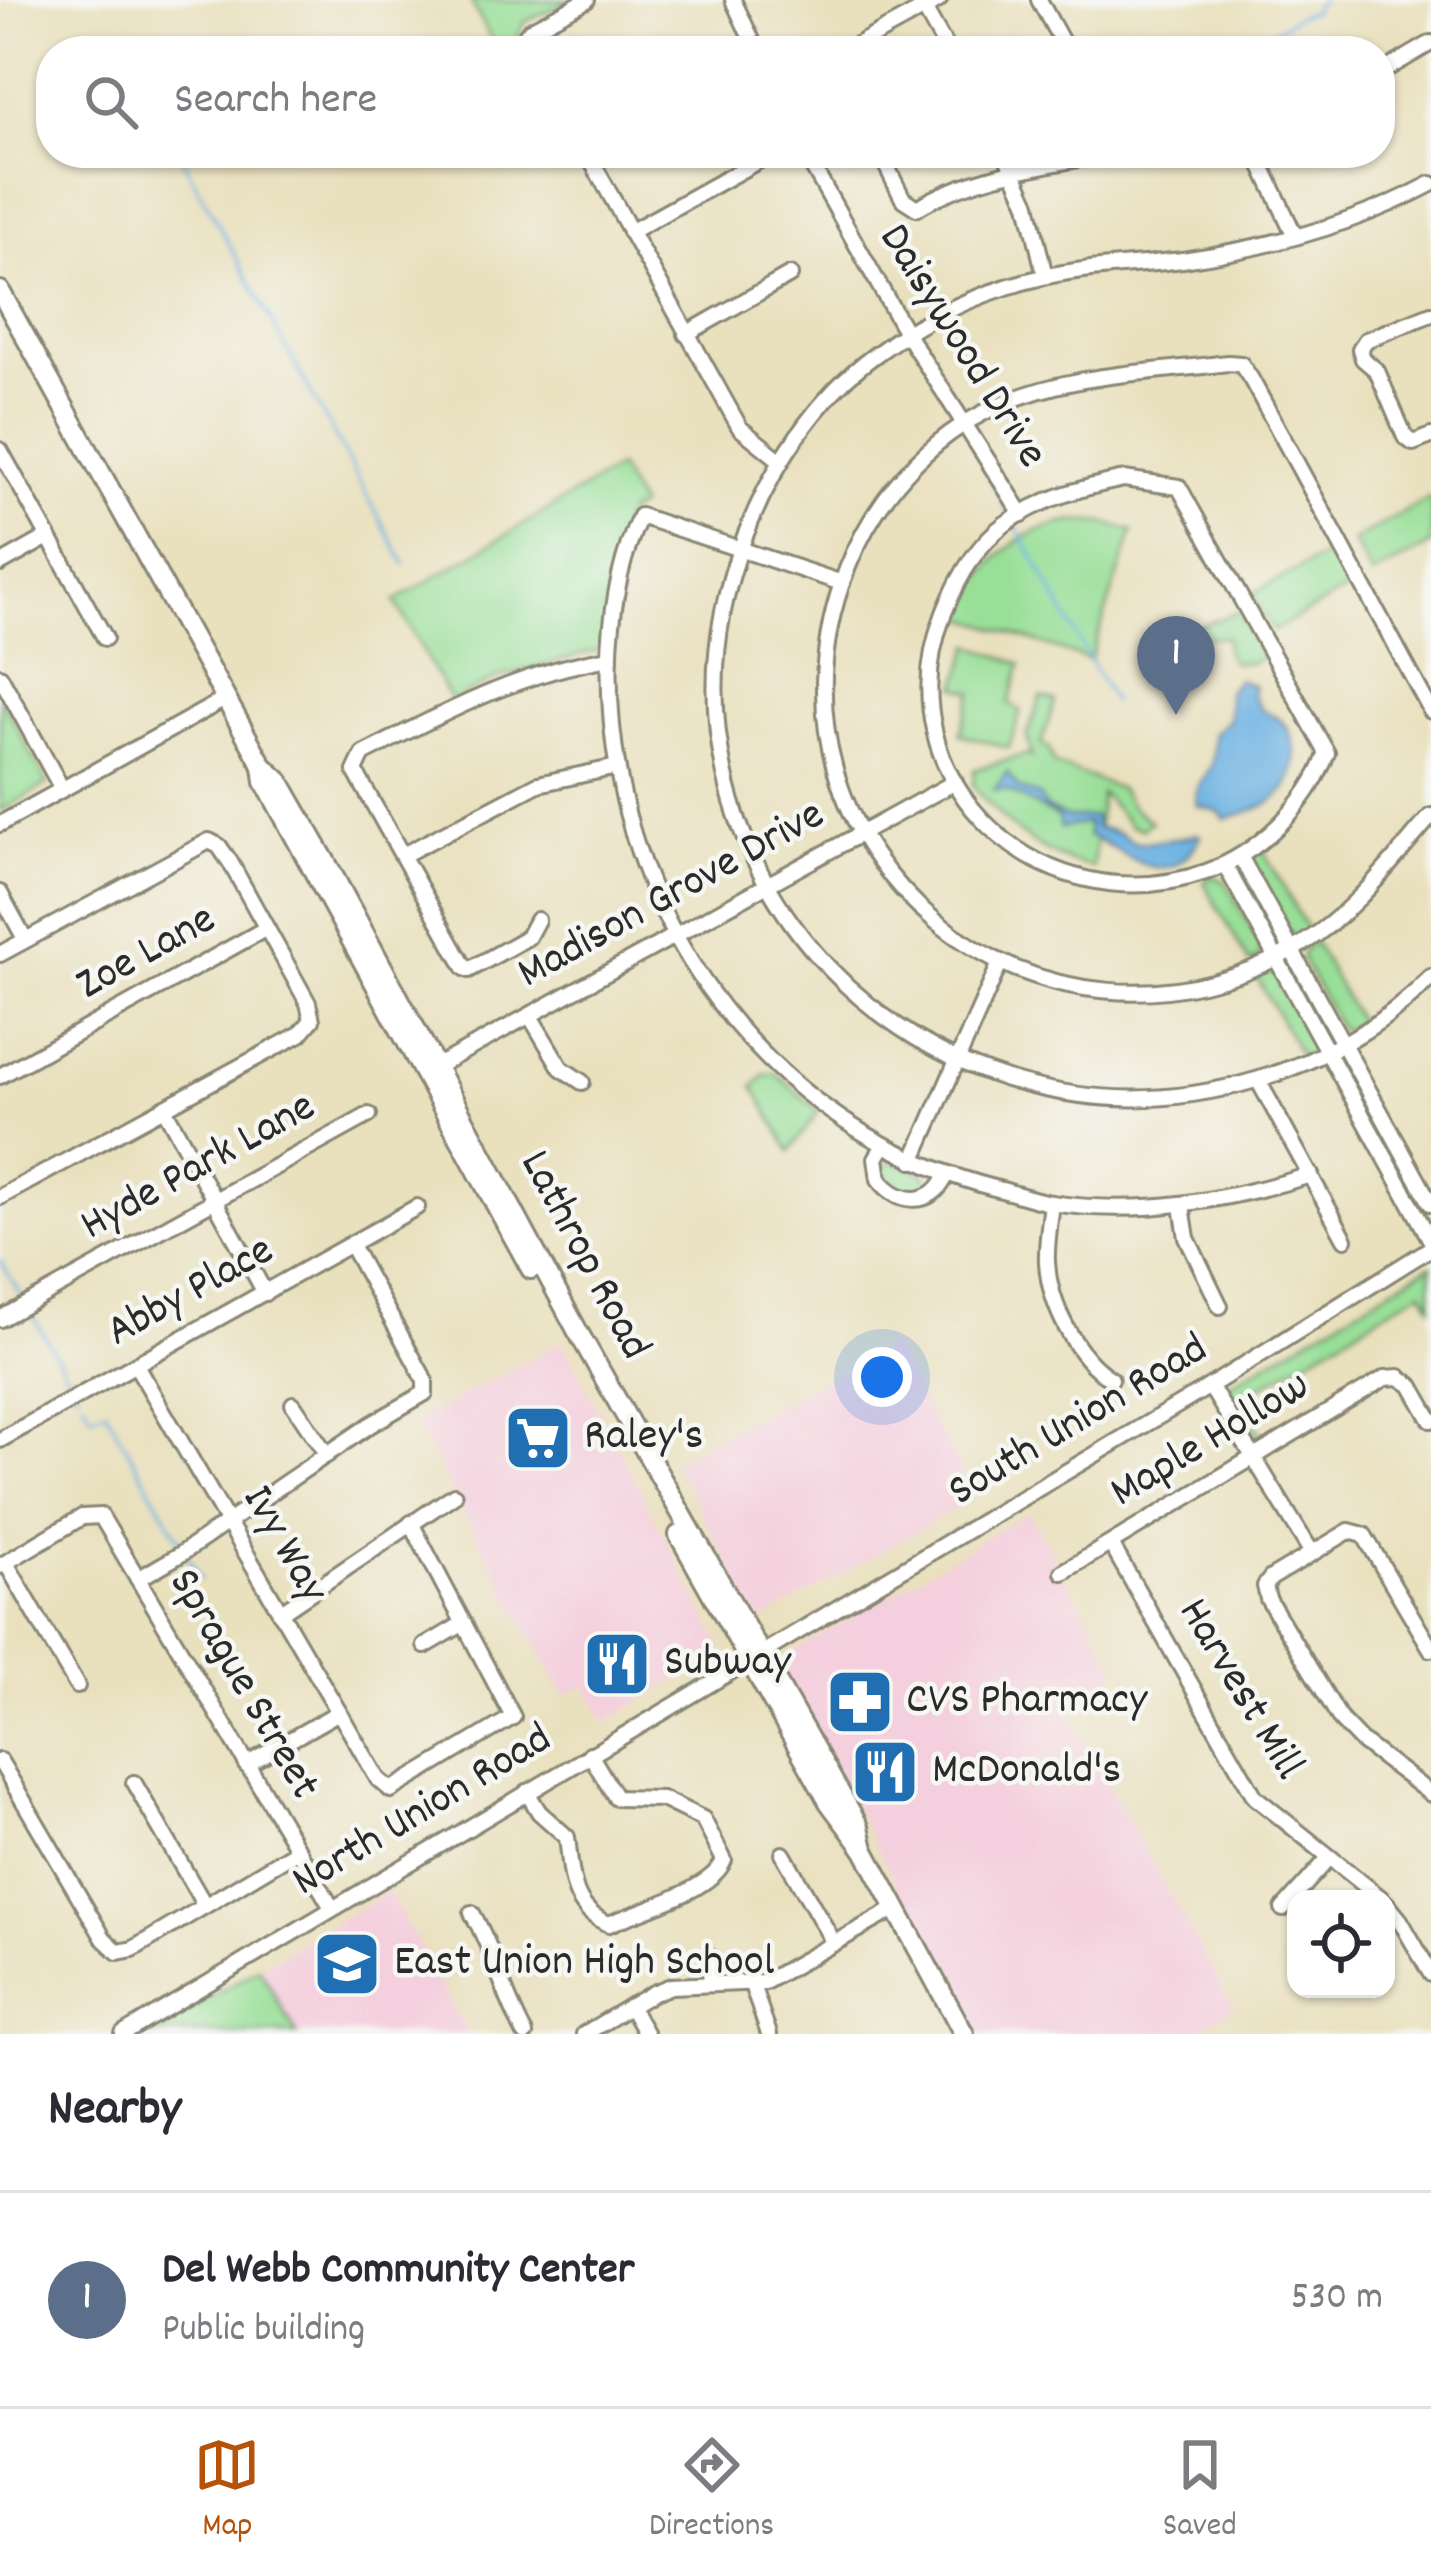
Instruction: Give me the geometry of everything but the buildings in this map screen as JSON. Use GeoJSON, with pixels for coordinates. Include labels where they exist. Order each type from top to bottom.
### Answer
{"type":"FeatureCollection","features":[{"type":"Feature","properties":{"kind":"main road","name":"Lathrop Road"},"geometry":{"type":"LineString","coordinates":[[0,291],[263,766],[265,782],[431,1070],[576,1340],[755,1656],[830,1802],[864,1850],[964,2034]]}},
{"type":"Feature","properties":{"kind":"street"},"geometry":{"type":"LineString","coordinates":[[531,36],[536,26],[587,0]]}},
{"type":"Feature","properties":{"kind":"street"},"geometry":{"type":"LineString","coordinates":[[733,0],[750,36]]}},
{"type":"Feature","properties":{"kind":"street"},"geometry":{"type":"LineString","coordinates":[[873,36],[939,0]]}},
{"type":"Feature","properties":{"kind":"street"},"geometry":{"type":"LineString","coordinates":[[1039,0],[1059,36]]}},
{"type":"Feature","properties":{"kind":"street"},"geometry":{"type":"LineString","coordinates":[[924,8],[940,36]]}},
{"type":"Feature","properties":{"kind":"street"},"geometry":{"type":"LineString","coordinates":[[1395,64],[1431,43]]}},
{"type":"Feature","properties":{"kind":"street"},"geometry":{"type":"LineString","coordinates":[[595,168],[740,428],[781,461]]}},
{"type":"Feature","properties":{"kind":"street"},"geometry":{"type":"LineString","coordinates":[[630,232],[745,168]]}},
{"type":"Feature","properties":{"kind":"street","name":"Daisywood Drive"},"geometry":{"type":"LineString","coordinates":[[813,168],[906,333],[1022,514]]}},
{"type":"Feature","properties":{"kind":"street"},"geometry":{"type":"LineString","coordinates":[[888,168],[909,206],[917,208],[945,193],[1035,168]]}},
{"type":"Feature","properties":{"kind":"street"},"geometry":{"type":"LineString","coordinates":[[1013,168],[1028,204],[1045,276]]}},
{"type":"Feature","properties":{"kind":"street"},"geometry":{"type":"LineString","coordinates":[[1263,168],[1295,236]]}},
{"type":"Feature","properties":{"kind":"street"},"geometry":{"type":"LineString","coordinates":[[1431,184],[1380,210],[1295,236],[1193,259],[1045,276],[948,310],[871,357],[838,387],[760,496],[721,620],[716,676],[718,727],[742,832],[767,885],[820,959],[855,994],[898,1028],[958,1062],[1032,1088],[1102,1098],[1173,1100],[1258,1080],[1326,1052],[1363,1034],[1431,977]]}},
{"type":"Feature","properties":{"kind":"street"},"geometry":{"type":"LineString","coordinates":[[686,334],[790,275]]}},
{"type":"Feature","properties":{"kind":"street"},"geometry":{"type":"LineString","coordinates":[[1431,314],[1366,340],[1360,349],[1363,359],[1377,371],[1405,437],[1413,443],[1431,436]]}},
{"type":"Feature","properties":{"kind":"street"},"geometry":{"type":"LineString","coordinates":[[1431,710],[1241,364],[1067,382],[1025,394],[963,424],[915,462],[857,543],[827,637],[825,714],[834,765],[862,832],[900,888],[960,940],[1000,963],[1091,990],[1164,992],[1238,974],[1275,958],[1345,912],[1431,816]]}},
{"type":"Feature","properties":{"kind":"street"},"geometry":{"type":"LineString","coordinates":[[0,450],[105,638]]}},
{"type":"Feature","properties":{"kind":"street"},"geometry":{"type":"LineString","coordinates":[[1124,479],[1179,487],[1327,753],[1288,815],[1240,856],[1155,886],[1086,881],[1021,854],[979,818],[955,782],[942,756],[930,702],[937,631],[953,590],[977,553],[1022,514],[1060,495],[1124,479]]}},
{"type":"Feature","properties":{"kind":"street"},"geometry":{"type":"LineString","coordinates":[[842,583],[640,516],[630,538],[610,658],[612,739],[626,815],[643,869],[676,938],[694,971],[740,1030],[785,1075],[883,1147],[946,1176],[1052,1203],[1182,1206],[1238,1197],[1311,1175]]}},
{"type":"Feature","properties":{"kind":"street"},"geometry":{"type":"LineString","coordinates":[[0,564],[48,537]]}},
{"type":"Feature","properties":{"kind":"street"},"geometry":{"type":"LineString","coordinates":[[537,920],[529,937],[469,970],[356,764],[363,754],[479,694],[526,677],[610,658]]}},
{"type":"Feature","properties":{"kind":"street"},"geometry":{"type":"LineString","coordinates":[[0,676],[62,789]]}},
{"type":"Feature","properties":{"kind":"street"},"geometry":{"type":"LineString","coordinates":[[0,824],[225,699]]}},
{"type":"Feature","properties":{"kind":"street"},"geometry":{"type":"LineString","coordinates":[[405,854],[538,784],[617,767]]}},
{"type":"Feature","properties":{"kind":"street","name":"Madison Grove Drive"},"geometry":{"type":"LineString","coordinates":[[431,1070],[955,782]]}},
{"type":"Feature","properties":{"kind":"street"},"geometry":{"type":"LineString","coordinates":[[0,954],[208,841],[224,851],[308,1003],[312,1020],[300,1034],[0,1198]]}},
{"type":"Feature","properties":{"kind":"street"},"geometry":{"type":"LineString","coordinates":[[1240,856],[1431,1204]]}},
{"type":"Feature","properties":{"kind":"street"},"geometry":{"type":"LineString","coordinates":[[1225,865],[1431,1244]]}},
{"type":"Feature","properties":{"kind":"street"},"geometry":{"type":"LineString","coordinates":[[0,892],[25,939]]}},
{"type":"Feature","properties":{"kind":"street","name":"Zoe Lane"},"geometry":{"type":"LineString","coordinates":[[0,1076],[266,929]]}},
{"type":"Feature","properties":{"kind":"street"},"geometry":{"type":"LineString","coordinates":[[913,1161],[1000,963]]}},
{"type":"Feature","properties":{"kind":"street"},"geometry":{"type":"LineString","coordinates":[[530,1016],[561,1068],[582,1082]]}},
{"type":"Feature","properties":{"kind":"street"},"geometry":{"type":"LineString","coordinates":[[1258,1080],[1345,1239]]}},
{"type":"Feature","properties":{"kind":"street"},"geometry":{"type":"LineString","coordinates":[[164,1108],[265,1293]]}},
{"type":"Feature","properties":{"kind":"street","name":"Hyde Park Lane"},"geometry":{"type":"LineString","coordinates":[[0,1319],[369,1115]]}},
{"type":"Feature","properties":{"kind":"street"},"geometry":{"type":"LineString","coordinates":[[883,1147],[876,1158],[879,1179],[900,1197],[930,1196],[946,1176]]}},
{"type":"Feature","properties":{"kind":"street"},"geometry":{"type":"LineString","coordinates":[[1052,1203],[1047,1262],[1054,1297],[1084,1354],[1111,1379]]}},
{"type":"Feature","properties":{"kind":"street"},"geometry":{"type":"LineString","coordinates":[[1182,1206],[1187,1238],[1220,1306]]}},
{"type":"Feature","properties":{"kind":"street","name":"Abby Place"},"geometry":{"type":"LineString","coordinates":[[1,1438],[417,1208]]}},
{"type":"Feature","properties":{"kind":"street","name":"South Union Road"},"geometry":{"type":"LineString","coordinates":[[755,1656],[1210,1386],[1431,1244]]}},
{"type":"Feature","properties":{"kind":"street"},"geometry":{"type":"LineString","coordinates":[[138,1579],[370,1425],[422,1397],[427,1387],[415,1360],[350,1245]]}},
{"type":"Feature","properties":{"kind":"street","name":"Ivy Way"},"geometry":{"type":"LineString","coordinates":[[136,1365],[385,1786],[400,1787],[513,1717],[464,1623]]}},
{"type":"Feature","properties":{"kind":"street","name":"Maple Hollow"},"geometry":{"type":"LineString","coordinates":[[1063,1572],[1384,1378],[1399,1377],[1411,1385],[1431,1420]]}},
{"type":"Feature","properties":{"kind":"street"},"geometry":{"type":"LineString","coordinates":[[1210,1386],[1312,1553]]}},
{"type":"Feature","properties":{"kind":"street"},"geometry":{"type":"LineString","coordinates":[[293,1404],[327,1454]]}},
{"type":"Feature","properties":{"kind":"street"},"geometry":{"type":"LineString","coordinates":[[280,1613],[454,1495]]}},
{"type":"Feature","properties":{"kind":"street","name":"Sprague Street"},"geometry":{"type":"LineString","coordinates":[[3,1564],[82,1517],[101,1516],[332,1908]]}},
{"type":"Feature","properties":{"kind":"street"},"geometry":{"type":"LineString","coordinates":[[411,1523],[464,1623],[425,1646]]}},
{"type":"Feature","properties":{"kind":"street"},"geometry":{"type":"LineString","coordinates":[[1431,1649],[1364,1535],[1356,1530],[1270,1577],[1265,1586],[1268,1599],[1340,1720],[1431,1794]]}},
{"type":"Feature","properties":{"kind":"street","name":"Harvest Mill"},"geometry":{"type":"LineString","coordinates":[[1112,1544],[1244,1783],[1262,1806],[1370,1890]]}},
{"type":"Feature","properties":{"kind":"street"},"geometry":{"type":"LineString","coordinates":[[3,1564],[77,1686]]}},
{"type":"Feature","properties":{"kind":"street","name":"North Union Road"},"geometry":{"type":"LineString","coordinates":[[123,2034],[755,1656]]}},
{"type":"Feature","properties":{"kind":"street"},"geometry":{"type":"LineString","coordinates":[[246,1765],[339,1712]]}},
{"type":"Feature","properties":{"kind":"street"},"geometry":{"type":"LineString","coordinates":[[526,1792],[539,1812],[568,1837],[575,1896],[595,1918],[609,1924],[678,1896],[720,1871],[724,1860],[703,1819],[662,1798],[616,1798],[590,1754]]}},
{"type":"Feature","properties":{"kind":"street"},"geometry":{"type":"LineString","coordinates":[[0,1761],[96,1926],[112,1949],[125,1953],[298,1850]]}},
{"type":"Feature","properties":{"kind":"street"},"geometry":{"type":"LineString","coordinates":[[134,1783],[204,1904]]}},
{"type":"Feature","properties":{"kind":"street"},"geometry":{"type":"LineString","coordinates":[[783,1855],[834,1943]]}},
{"type":"Feature","properties":{"kind":"street"},"geometry":{"type":"LineString","coordinates":[[1283,1909],[1329,1858]]}},
{"type":"Feature","properties":{"kind":"street"},"geometry":{"type":"LineString","coordinates":[[584,2034],[671,1986],[752,1985],[790,1970],[895,1910]]}},
{"type":"Feature","properties":{"kind":"street"},"geometry":{"type":"LineString","coordinates":[[472,1913],[525,2034]]}},
{"type":"Feature","properties":{"kind":"street","name":"Harvest Mill"},"geometry":{"type":"LineString","coordinates":[[1395,1914],[1431,1974]]}},
{"type":"Feature","properties":{"kind":"street"},"geometry":{"type":"LineString","coordinates":[[710,1983],[712,1958]]}},
{"type":"Feature","properties":{"kind":"street"},"geometry":{"type":"LineString","coordinates":[[752,1985],[769,2034]]}},
{"type":"Feature","properties":{"kind":"street"},"geometry":{"type":"LineString","coordinates":[[630,2006],[646,2034]]}},
{"type":"Feature","properties":{"kind":"shaded area"},"geometry":{"type":"Polygon","coordinates":[[[562,1341],[722,1647],[720,1654],[606,1722],[586,1685],[565,1696],[414,1423],[562,1341]]]}},
{"type":"Feature","properties":{"kind":"shaded area"},"geometry":{"type":"Polygon","coordinates":[[[891,1345],[975,1497],[760,1622],[673,1460],[891,1345]]]}},
{"type":"Feature","properties":{"kind":"shaded area"},"geometry":{"type":"Polygon","coordinates":[[[1029,1512],[1119,1671],[1063,1704],[1233,2008],[1189,2034],[976,2034],[782,1672],[787,1655],[1029,1512]]]}},
{"type":"Feature","properties":{"kind":"shaded area","name":"East Union High School"},"geometry":{"type":"Polygon","coordinates":[[[388,1891],[468,2034],[149,2034],[388,1891]]]}},
{"type":"Feature","properties":{"kind":"green space"},"geometry":{"type":"Polygon","coordinates":[[[470,0],[573,0],[525,22],[518,36],[489,36],[470,0]]]}},
{"type":"Feature","properties":{"kind":"green space"},"geometry":{"type":"Polygon","coordinates":[[[618,468],[640,507],[623,522],[603,649],[500,677],[451,701],[395,601],[618,468]]]}},
{"type":"Feature","properties":{"kind":"green space"},"geometry":{"type":"Polygon","coordinates":[[[1431,497],[1431,544],[1372,576],[1353,541],[1431,497]]]}},
{"type":"Feature","properties":{"kind":"green space"},"geometry":{"type":"Polygon","coordinates":[[[1076,521],[1133,531],[1090,660],[963,617],[979,580],[1004,551],[1037,531],[1076,521]]]}},
{"type":"Feature","properties":{"kind":"green space"},"geometry":{"type":"Polygon","coordinates":[[[1332,551],[1352,587],[1273,631],[1252,594],[1332,551]]]}},
{"type":"Feature","properties":{"kind":"green space"},"geometry":{"type":"Polygon","coordinates":[[[1238,612],[1263,657],[1251,663],[1232,662],[1226,637],[1205,637],[1196,627],[1238,612]]]}},
{"type":"Feature","properties":{"kind":"green space"},"geometry":{"type":"Polygon","coordinates":[[[971,645],[1021,664],[1009,704],[1021,711],[1009,748],[960,734],[973,692],[957,687],[971,645]]]}},
{"type":"Feature","properties":{"kind":"green space"},"geometry":{"type":"Polygon","coordinates":[[[0,696],[48,784],[0,811],[0,696]]]}},
{"type":"Feature","properties":{"kind":"green space"},"geometry":{"type":"Polygon","coordinates":[[[1041,697],[1055,701],[1041,744],[1048,747],[1054,764],[1120,789],[1151,822],[1142,829],[1130,825],[1101,793],[1093,867],[1057,856],[1026,838],[973,786],[974,770],[1028,754],[1032,757],[1027,736],[1041,697]]]}},
{"type":"Feature","properties":{"kind":"green space"},"geometry":{"type":"Polygon","coordinates":[[[1263,850],[1308,931],[1305,935],[1292,937],[1250,862],[1263,850]]]}},
{"type":"Feature","properties":{"kind":"green space"},"geometry":{"type":"Polygon","coordinates":[[[1212,876],[1226,882],[1262,948],[1261,956],[1249,963],[1204,882],[1212,876]]]}},
{"type":"Feature","properties":{"kind":"green space"},"geometry":{"type":"Polygon","coordinates":[[[1315,943],[1360,1025],[1357,1030],[1340,1029],[1302,959],[1304,948],[1315,943]]]}},
{"type":"Feature","properties":{"kind":"green space"},"geometry":{"type":"Polygon","coordinates":[[[1265,970],[1277,974],[1314,1041],[1311,1054],[1301,1057],[1256,976],[1265,970]]]}},
{"type":"Feature","properties":{"kind":"green space"},"geometry":{"type":"Polygon","coordinates":[[[775,1073],[819,1111],[790,1151],[754,1087],[764,1075],[775,1073]]]}},
{"type":"Feature","properties":{"kind":"green space"},"geometry":{"type":"Polygon","coordinates":[[[893,1160],[925,1174],[929,1187],[918,1194],[898,1190],[883,1174],[884,1166],[893,1160]]]}},
{"type":"Feature","properties":{"kind":"green space"},"geometry":{"type":"Polygon","coordinates":[[[1431,1265],[1431,1305],[1422,1290],[1240,1399],[1265,1442],[1252,1441],[1226,1400],[1228,1385],[1431,1265]]]}},
{"type":"Feature","properties":{"kind":"green space"},"geometry":{"type":"Polygon","coordinates":[[[259,1968],[297,2034],[149,2034],[259,1968]]]}},
{"type":"Feature","properties":{"kind":"water"},"geometry":{"type":"Polygon","coordinates":[[[1238,679],[1254,686],[1260,708],[1284,724],[1294,744],[1294,766],[1287,786],[1271,802],[1225,819],[1218,811],[1197,805],[1197,792],[1212,762],[1214,733],[1229,719],[1228,691],[1238,679]]]}},
{"type":"Feature","properties":{"kind":"water"},"geometry":{"type":"Polygon","coordinates":[[[1007,772],[1018,788],[1039,796],[1047,809],[1068,818],[1094,816],[1096,828],[1134,842],[1201,836],[1174,865],[1147,865],[1088,836],[1088,823],[1060,828],[1058,818],[1007,790],[994,790],[1007,772]]]}},
{"type":"Feature","properties":{"kind":"waterway"},"geometry":{"type":"LineString","coordinates":[[1265,36],[1314,11],[1323,0]]}},
{"type":"Feature","properties":{"kind":"waterway"},"geometry":{"type":"LineString","coordinates":[[187,168],[405,564]]}},
{"type":"Feature","properties":{"kind":"waterway"},"geometry":{"type":"LineString","coordinates":[[982,464],[1011,517]]}},
{"type":"Feature","properties":{"kind":"waterway"},"geometry":{"type":"LineString","coordinates":[[1016,525],[1113,702]]}},
{"type":"Feature","properties":{"kind":"waterway"},"geometry":{"type":"LineString","coordinates":[[0,1260],[23,1299]]}},
{"type":"Feature","properties":{"kind":"waterway"},"geometry":{"type":"LineString","coordinates":[[28,1308],[78,1393]]}},
{"type":"Feature","properties":{"kind":"waterway"},"geometry":{"type":"LineString","coordinates":[[83,1401],[92,1415],[105,1409],[183,1546]]}},
{"type":"Feature","properties":{"kind":"waterway"},"geometry":{"type":"LineString","coordinates":[[187,1555],[201,1579]]}},
{"type":"Feature","properties":{"kind":"place","name":"Del Webb Community Center"},"geometry":{"type":"Point","coordinates":[1176,715]}},
{"type":"Feature","properties":{"kind":"place","name":"Raley's"},"geometry":{"type":"Point","coordinates":[538,1438]}},
{"type":"Feature","properties":{"kind":"place","name":"Subway"},"geometry":{"type":"Point","coordinates":[617,1664]}},
{"type":"Feature","properties":{"kind":"place","name":"CVS Pharmacy"},"geometry":{"type":"Point","coordinates":[860,1702]}},
{"type":"Feature","properties":{"kind":"place","name":"McDonald's"},"geometry":{"type":"Point","coordinates":[885,1772]}},
{"type":"Feature","properties":{"kind":"place","name":"East Union High School"},"geometry":{"type":"Point","coordinates":[347,1964]}}]}
